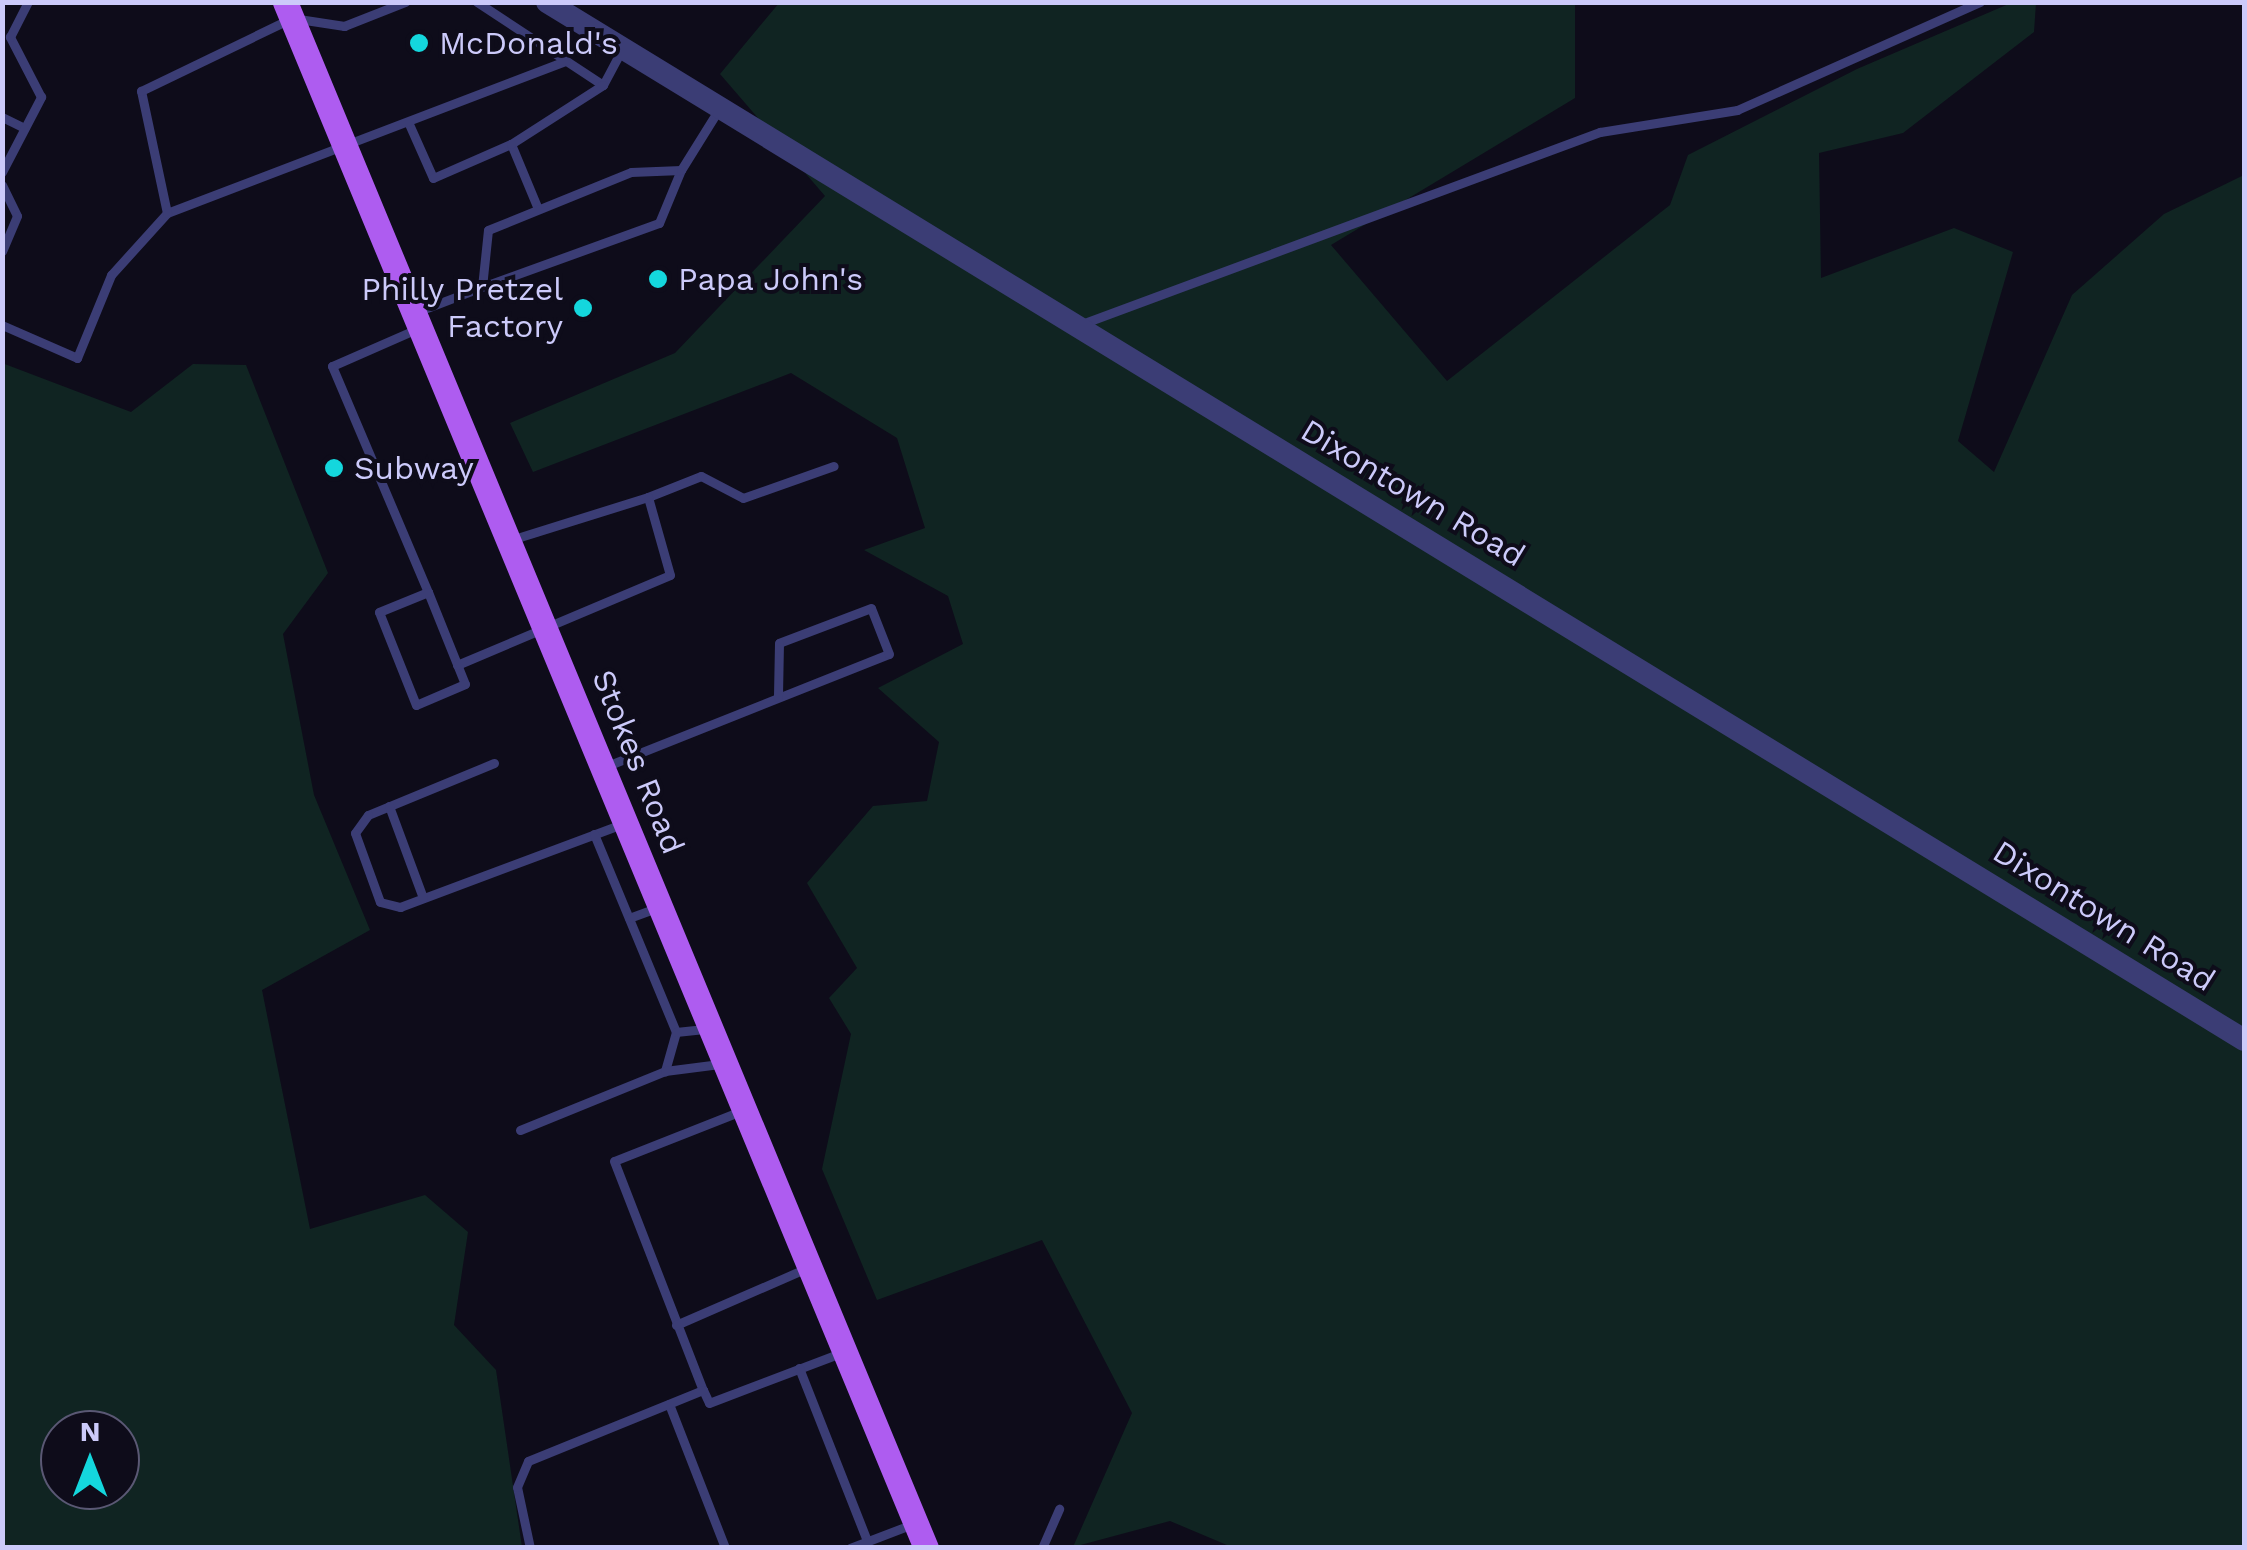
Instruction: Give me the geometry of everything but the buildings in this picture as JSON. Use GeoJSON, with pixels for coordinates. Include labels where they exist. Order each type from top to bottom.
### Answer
{"type":"FeatureCollection","features":[{"type":"Feature","properties":{"kind":"main road","name":"Stokes Road"},"geometry":{"type":"LineString","coordinates":[[288,10],[926,1548]]}},
{"type":"Feature","properties":{"kind":"street","name":"Dixontown Road"},"geometry":{"type":"LineString","coordinates":[[547,2],[2244,1040]]}},
{"type":"Feature","properties":{"kind":"lane"},"geometry":{"type":"LineString","coordinates":[[2,172],[40,96],[6,35],[28,2]]}},
{"type":"Feature","properties":{"kind":"lane"},"geometry":{"type":"LineString","coordinates":[[167,214],[141,90],[288,10],[344,26],[405,2]]}},
{"type":"Feature","properties":{"kind":"lane"},"geometry":{"type":"LineString","coordinates":[[477,2],[603,84]]}},
{"type":"Feature","properties":{"kind":"lane"},"geometry":{"type":"LineString","coordinates":[[1077,326],[1586,136],[1737,110],[1980,2]]}},
{"type":"Feature","properties":{"kind":"lane"},"geometry":{"type":"LineString","coordinates":[[409,124],[433,178],[511,144],[603,84],[622,50]]}},
{"type":"Feature","properties":{"kind":"lane"},"geometry":{"type":"LineString","coordinates":[[2,325],[77,358],[111,275],[167,214],[566,62]]}},
{"type":"Feature","properties":{"kind":"lane"},"geometry":{"type":"LineString","coordinates":[[428,592],[379,612],[416,705],[465,684],[428,592],[332,366],[482,287],[659,223],[681,170],[720,109]]}},
{"type":"Feature","properties":{"kind":"lane"},"geometry":{"type":"LineString","coordinates":[[2,118],[25,128]]}},
{"type":"Feature","properties":{"kind":"lane"},"geometry":{"type":"LineString","coordinates":[[511,144],[538,210]]}},
{"type":"Feature","properties":{"kind":"lane"},"geometry":{"type":"LineString","coordinates":[[482,287],[488,230],[630,172],[681,170]]}},
{"type":"Feature","properties":{"kind":"lane"},"geometry":{"type":"LineString","coordinates":[[2,185],[16,216],[2,252]]}},
{"type":"Feature","properties":{"kind":"lane"},"geometry":{"type":"LineString","coordinates":[[510,540],[648,497],[701,476],[743,498],[834,466]]}},
{"type":"Feature","properties":{"kind":"lane"},"geometry":{"type":"LineString","coordinates":[[458,665],[670,575],[648,497]]}},
{"type":"Feature","properties":{"kind":"lane"},"geometry":{"type":"LineString","coordinates":[[604,767],[889,654],[871,608],[779,643],[778,697]]}},
{"type":"Feature","properties":{"kind":"lane"},"geometry":{"type":"LineString","coordinates":[[494,763],[389,806],[354,833],[380,902],[422,898],[627,822]]}},
{"type":"Feature","properties":{"kind":"lane"},"geometry":{"type":"LineString","coordinates":[[389,806],[422,898]]}},
{"type":"Feature","properties":{"kind":"lane"},"geometry":{"type":"LineString","coordinates":[[594,834],[676,1032],[665,1071]]}},
{"type":"Feature","properties":{"kind":"lane"},"geometry":{"type":"LineString","coordinates":[[629,918],[662,906]]}},
{"type":"Feature","properties":{"kind":"lane"},"geometry":{"type":"LineString","coordinates":[[676,1032],[713,1028]]}},
{"type":"Feature","properties":{"kind":"lane"},"geometry":{"type":"LineString","coordinates":[[520,1130],[665,1071],[728,1063]]}},
{"type":"Feature","properties":{"kind":"lane"},"geometry":{"type":"LineString","coordinates":[[747,1109],[614,1161],[702,1390],[709,1402],[846,1351]]}},
{"type":"Feature","properties":{"kind":"lane"},"geometry":{"type":"LineString","coordinates":[[676,1325],[810,1267]]}},
{"type":"Feature","properties":{"kind":"lane"},"geometry":{"type":"LineString","coordinates":[[799,1368],[867,1541]]}},
{"type":"Feature","properties":{"kind":"lane"},"geometry":{"type":"LineString","coordinates":[[530,1548],[517,1487],[528,1461],[702,1390]]}},
{"type":"Feature","properties":{"kind":"lane"},"geometry":{"type":"LineString","coordinates":[[668,1404],[726,1548]]}},
{"type":"Feature","properties":{"kind":"lane"},"geometry":{"type":"LineString","coordinates":[[1042,1548],[1059,1509]]}},
{"type":"Feature","properties":{"kind":"lane"},"geometry":{"type":"LineString","coordinates":[[850,1548],[916,1523]]}},
{"type":"Feature","properties":{"kind":"lane"},"geometry":{"type":"LineString","coordinates":[[880,1536],[885,1548]]}},
{"type":"Feature","properties":{"kind":"green space"},"geometry":{"type":"Polygon","coordinates":[[[779,3],[1575,3],[1575,98],[1331,245],[1447,381],[1670,205],[1688,155],[1857,69],[2011,3],[2036,3],[2034,32],[1903,133],[1819,153],[1821,278],[1954,228],[2013,252],[1958,441],[1994,472],[2072,295],[2164,214],[2244,175],[2244,1547],[1234,1548],[1170,1521],[1073,1547],[1132,1413],[1042,1240],[877,1300],[822,1169],[851,1034],[829,998],[857,968],[807,883],[873,806],[927,801],[939,742],[878,688],[963,644],[948,596],[864,550],[925,528],[897,438],[791,373],[533,472],[510,423],[675,353],[825,196],[720,74],[779,3]]]}},
{"type":"Feature","properties":{"kind":"green space"},"geometry":{"type":"Polygon","coordinates":[[[2,363],[131,412],[193,364],[246,365],[328,573],[283,634],[314,795],[370,930],[262,990],[310,1229],[425,1195],[468,1232],[454,1325],[496,1370],[522,1547],[3,1547],[2,363]]]}},
{"type":"Feature","properties":{"kind":"place","name":"McDonald's"},"geometry":{"type":"Point","coordinates":[419,43]}},
{"type":"Feature","properties":{"kind":"place","name":"Papa John's"},"geometry":{"type":"Point","coordinates":[658,279]}},
{"type":"Feature","properties":{"kind":"place","name":"Philly Pretzel Factory"},"geometry":{"type":"Point","coordinates":[583,308]}},
{"type":"Feature","properties":{"kind":"place","name":"Subway"},"geometry":{"type":"Point","coordinates":[334,468]}}]}
